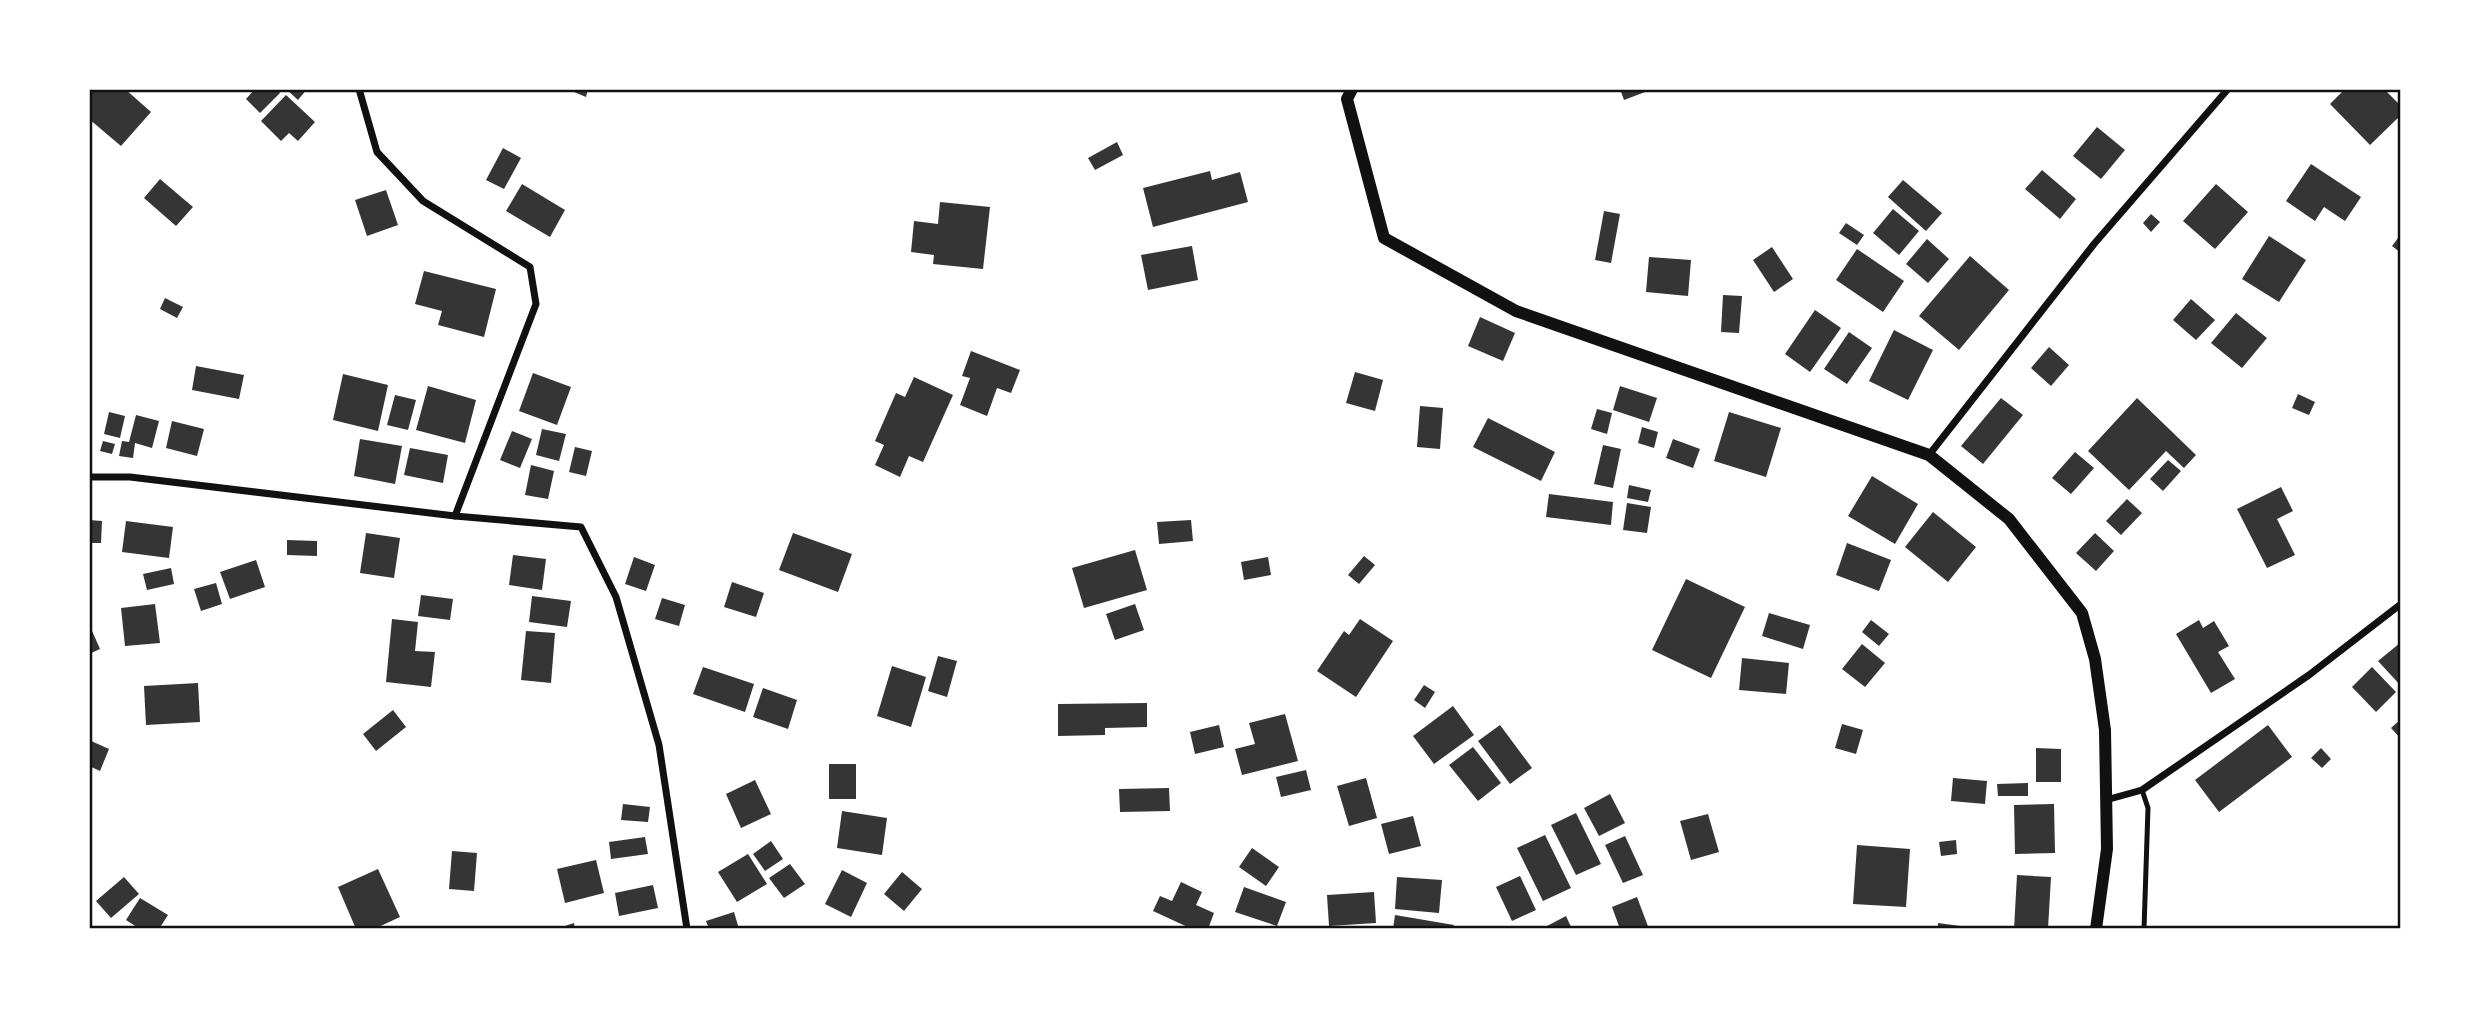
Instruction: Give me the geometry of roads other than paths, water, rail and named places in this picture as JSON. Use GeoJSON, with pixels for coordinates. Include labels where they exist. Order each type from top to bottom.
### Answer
{"type":"FeatureCollection","features":[{"type":"Feature","properties":{"kind":"street"},"geometry":{"type":"LineString","coordinates":[[359,89],[377,152],[423,201],[530,267],[536,304],[455,516]]}},
{"type":"Feature","properties":{"kind":"street"},"geometry":{"type":"LineString","coordinates":[[1352,89],[1346,99],[1384,238],[1516,311],[1929,455],[2009,519],[2082,613],[2095,659],[2105,730],[2107,860],[2096,929]]}},
{"type":"Feature","properties":{"kind":"street"},"geometry":{"type":"LineString","coordinates":[[1929,455],[2094,244],[2228,89]]}},
{"type":"Feature","properties":{"kind":"street"},"geometry":{"type":"LineString","coordinates":[[89,477],[130,477],[455,516],[580,527],[617,597],[659,745],[687,929]]}},
{"type":"Feature","properties":{"kind":"street"},"geometry":{"type":"LineString","coordinates":[[2106,800],[2142,790],[2309,675],[2401,604]]}},
{"type":"Feature","properties":{"kind":"lane"},"geometry":{"type":"LineString","coordinates":[[2142,790],[2148,808],[2144,929]]}}]}
